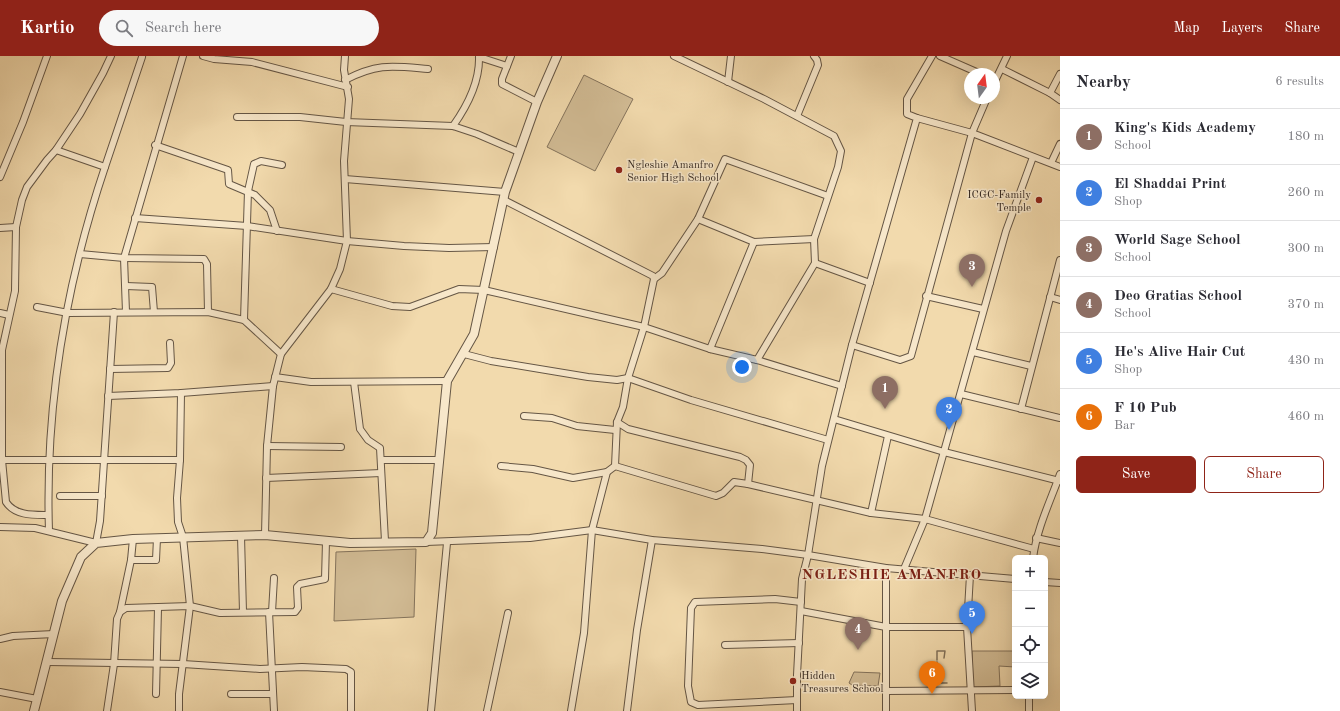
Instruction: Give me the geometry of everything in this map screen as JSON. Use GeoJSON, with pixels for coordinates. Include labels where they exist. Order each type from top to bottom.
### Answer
{"type":"FeatureCollection","features":[{"type":"Feature","properties":{"kind":"street"},"geometry":{"type":"LineString","coordinates":[[0,177],[23,122],[47,56]]}},
{"type":"Feature","properties":{"kind":"street"},"geometry":{"type":"LineString","coordinates":[[48,515],[26,514],[7,504],[2,460],[2,350],[15,291],[16,228],[22,200],[27,187],[56,150],[91,96],[110,56]]}},
{"type":"Feature","properties":{"kind":"street"},"geometry":{"type":"LineString","coordinates":[[126,312],[124,258],[183,56]]}},
{"type":"Feature","properties":{"kind":"street"},"geometry":{"type":"LineString","coordinates":[[203,56],[214,59],[252,59],[348,87]]}},
{"type":"Feature","properties":{"kind":"street"},"geometry":{"type":"LineString","coordinates":[[265,536],[267,446],[275,377],[282,354],[331,289],[340,269],[347,241],[345,179],[346,122],[349,99],[348,87],[345,80],[345,56]]}},
{"type":"Feature","properties":{"kind":"street"},"geometry":{"type":"LineString","coordinates":[[453,126],[468,103],[475,86],[479,71],[479,56],[507,66]]}},
{"type":"Feature","properties":{"kind":"street"},"geometry":{"type":"LineString","coordinates":[[511,56],[502,84],[537,102]]}},
{"type":"Feature","properties":{"kind":"street"},"geometry":{"type":"LineString","coordinates":[[426,542],[432,533],[447,381],[464,354],[474,334],[505,196],[537,102],[557,56]]}},
{"type":"Feature","properties":{"kind":"street"},"geometry":{"type":"LineString","coordinates":[[674,56],[834,136],[841,151],[838,166],[814,239],[815,263],[757,360]]}},
{"type":"Feature","properties":{"kind":"street"},"geometry":{"type":"LineString","coordinates":[[728,82],[731,56]]}},
{"type":"Feature","properties":{"kind":"street"},"geometry":{"type":"LineString","coordinates":[[796,116],[818,65],[814,56]]}},
{"type":"Feature","properties":{"kind":"street"},"geometry":{"type":"LineString","coordinates":[[932,56],[907,99],[907,114],[972,132],[1060,167]]}},
{"type":"Feature","properties":{"kind":"street"},"geometry":{"type":"LineString","coordinates":[[940,56],[967,68]]}},
{"type":"Feature","properties":{"kind":"street"},"geometry":{"type":"LineString","coordinates":[[1000,72],[1007,56]]}},
{"type":"Feature","properties":{"kind":"street"},"geometry":{"type":"LineString","coordinates":[[49,531],[48,515],[50,461],[55,385],[68,313],[88,219],[142,57]]}},
{"type":"Feature","properties":{"kind":"street"},"geometry":{"type":"LineString","coordinates":[[345,80],[363,71],[380,66],[428,69]]}},
{"type":"Feature","properties":{"kind":"street"},"geometry":{"type":"LineString","coordinates":[[1002,69],[1050,93],[1060,100]]}},
{"type":"Feature","properties":{"kind":"street"},"geometry":{"type":"LineString","coordinates":[[1050,93],[1060,74]]}},
{"type":"Feature","properties":{"kind":"street"},"geometry":{"type":"LineString","coordinates":[[852,345],[900,360],[906,359],[910,356],[972,132],[984,104]]}},
{"type":"Feature","properties":{"kind":"street"},"geometry":{"type":"LineString","coordinates":[[237,117],[300,117],[346,122],[453,126],[477,134],[519,152]]}},
{"type":"Feature","properties":{"kind":"street"},"geometry":{"type":"LineString","coordinates":[[797,711],[802,579],[808,555],[816,501],[828,440],[852,345],[917,118]]}},
{"type":"Feature","properties":{"kind":"street"},"geometry":{"type":"LineString","coordinates":[[1051,163],[1060,144]]}},
{"type":"Feature","properties":{"kind":"street"},"geometry":{"type":"LineString","coordinates":[[156,145],[228,170],[229,184],[255,195],[270,210],[277,231]]}},
{"type":"Feature","properties":{"kind":"street"},"geometry":{"type":"LineString","coordinates":[[56,150],[105,167]]}},
{"type":"Feature","properties":{"kind":"street"},"geometry":{"type":"LineString","coordinates":[[904,569],[926,519],[973,352],[983,309],[1006,231],[1033,157]]}},
{"type":"Feature","properties":{"kind":"street"},"geometry":{"type":"LineString","coordinates":[[615,466],[615,430],[623,406],[628,378],[644,327],[654,279],[662,273],[698,219],[725,160],[828,196]]}},
{"type":"Feature","properties":{"kind":"street"},"geometry":{"type":"LineString","coordinates":[[244,320],[248,191],[256,162],[282,165]]}},
{"type":"Feature","properties":{"kind":"street"},"geometry":{"type":"LineString","coordinates":[[345,179],[505,196],[563,231],[646,272],[653,276],[654,279]]}},
{"type":"Feature","properties":{"kind":"street"},"geometry":{"type":"LineString","coordinates":[[135,218],[247,226],[347,241],[441,248],[494,247]]}},
{"type":"Feature","properties":{"kind":"street"},"geometry":{"type":"LineString","coordinates":[[698,219],[754,242],[814,239]]}},
{"type":"Feature","properties":{"kind":"street"},"geometry":{"type":"LineString","coordinates":[[0,228],[16,228]]}},
{"type":"Feature","properties":{"kind":"street"},"geometry":{"type":"LineString","coordinates":[[710,349],[754,242]]}},
{"type":"Feature","properties":{"kind":"street"},"geometry":{"type":"LineString","coordinates":[[80,254],[124,258],[204,259],[207,264],[208,312]]}},
{"type":"Feature","properties":{"kind":"street"},"geometry":{"type":"LineString","coordinates":[[1020,409],[1060,260]]}},
{"type":"Feature","properties":{"kind":"street"},"geometry":{"type":"LineString","coordinates":[[815,263],[870,283]]}},
{"type":"Feature","properties":{"kind":"street"},"geometry":{"type":"LineString","coordinates":[[126,286],[152,287],[154,312]]}},
{"type":"Feature","properties":{"kind":"street"},"geometry":{"type":"LineString","coordinates":[[331,289],[392,306],[410,307],[459,289],[484,290],[644,327],[710,349],[757,360],[842,386]]}},
{"type":"Feature","properties":{"kind":"street"},"geometry":{"type":"LineString","coordinates":[[926,296],[983,309]]}},
{"type":"Feature","properties":{"kind":"street"},"geometry":{"type":"LineString","coordinates":[[1050,297],[1060,300]]}},
{"type":"Feature","properties":{"kind":"street"},"geometry":{"type":"LineString","coordinates":[[37,307],[68,313],[208,312],[244,320],[282,354]]}},
{"type":"Feature","properties":{"kind":"street"},"geometry":{"type":"LineString","coordinates":[[34,711],[48,662],[62,601],[81,557],[96,543],[102,496],[114,312]]}},
{"type":"Feature","properties":{"kind":"street"},"geometry":{"type":"LineString","coordinates":[[0,313],[9,315]]}},
{"type":"Feature","properties":{"kind":"street"},"geometry":{"type":"LineString","coordinates":[[110,369],[168,368],[171,364],[170,343]]}},
{"type":"Feature","properties":{"kind":"street"},"geometry":{"type":"LineString","coordinates":[[973,352],[1031,366]]}},
{"type":"Feature","properties":{"kind":"street"},"geometry":{"type":"LineString","coordinates":[[464,354],[491,361],[588,377],[617,380],[628,378],[691,400],[828,440]]}},
{"type":"Feature","properties":{"kind":"street"},"geometry":{"type":"LineString","coordinates":[[275,377],[310,382],[447,381]]}},
{"type":"Feature","properties":{"kind":"street"},"geometry":{"type":"LineString","coordinates":[[354,382],[360,428],[368,440],[380,448],[385,541]]}},
{"type":"Feature","properties":{"kind":"street"},"geometry":{"type":"LineString","coordinates":[[108,396],[181,393],[273,386]]}},
{"type":"Feature","properties":{"kind":"street"},"geometry":{"type":"LineString","coordinates":[[179,711],[190,606],[183,537],[178,522],[177,498],[180,460],[181,393]]}},
{"type":"Feature","properties":{"kind":"street"},"geometry":{"type":"LineString","coordinates":[[961,394],[1060,418]]}},
{"type":"Feature","properties":{"kind":"street"},"geometry":{"type":"LineString","coordinates":[[524,416],[552,418],[577,426],[615,430]]}},
{"type":"Feature","properties":{"kind":"street"},"geometry":{"type":"LineString","coordinates":[[834,419],[944,452],[1059,481]]}},
{"type":"Feature","properties":{"kind":"street"},"geometry":{"type":"LineString","coordinates":[[617,422],[628,429],[746,460],[750,465],[748,484]]}},
{"type":"Feature","properties":{"kind":"street"},"geometry":{"type":"LineString","coordinates":[[871,513],[888,436]]}},
{"type":"Feature","properties":{"kind":"street"},"geometry":{"type":"LineString","coordinates":[[267,446],[341,447]]}},
{"type":"Feature","properties":{"kind":"street"},"geometry":{"type":"LineString","coordinates":[[2,460],[180,460]]}},
{"type":"Feature","properties":{"kind":"street"},"geometry":{"type":"LineString","coordinates":[[381,460],[438,460]]}},
{"type":"Feature","properties":{"kind":"street"},"geometry":{"type":"LineString","coordinates":[[501,466],[534,469],[573,478],[607,472],[615,466]]}},
{"type":"Feature","properties":{"kind":"street"},"geometry":{"type":"LineString","coordinates":[[615,466],[716,496],[723,493],[734,482],[748,484],[871,513],[926,519],[1034,549]]}},
{"type":"Feature","properties":{"kind":"street"},"geometry":{"type":"LineString","coordinates":[[266,478],[381,472]]}},
{"type":"Feature","properties":{"kind":"street"},"geometry":{"type":"LineString","coordinates":[[571,711],[584,633],[592,530],[607,472]]}},
{"type":"Feature","properties":{"kind":"street"},"geometry":{"type":"LineString","coordinates":[[1033,555],[1036,538],[1059,481],[1060,474]]}},
{"type":"Feature","properties":{"kind":"street"},"geometry":{"type":"LineString","coordinates":[[60,496],[102,496]]}},
{"type":"Feature","properties":{"kind":"street"},"geometry":{"type":"LineString","coordinates":[[0,526],[20,526],[49,531],[96,543],[133,539],[241,536],[265,536],[350,543],[385,541],[447,543],[530,538],[592,530],[652,540],[762,549],[886,568],[1012,579]]}},
{"type":"Feature","properties":{"kind":"street"},"geometry":{"type":"LineString","coordinates":[[241,536],[243,612]]}},
{"type":"Feature","properties":{"kind":"street"},"geometry":{"type":"LineString","coordinates":[[131,560],[156,560],[157,538]]}},
{"type":"Feature","properties":{"kind":"street"},"geometry":{"type":"LineString","coordinates":[[1036,538],[1060,543]]}},
{"type":"Feature","properties":{"kind":"street"},"geometry":{"type":"LineString","coordinates":[[106,711],[114,664],[117,619],[120,612],[131,560],[133,539]]}},
{"type":"Feature","properties":{"kind":"street"},"geometry":{"type":"LineString","coordinates":[[627,711],[637,630],[652,540]]}},
{"type":"Feature","properties":{"kind":"street"},"geometry":{"type":"LineString","coordinates":[[120,612],[126,608],[190,606],[220,613],[295,612],[298,608],[297,587],[300,584],[325,579],[326,541]]}},
{"type":"Feature","properties":{"kind":"street"},"geometry":{"type":"LineString","coordinates":[[431,711],[447,543]]}},
{"type":"Feature","properties":{"kind":"street"},"geometry":{"type":"LineString","coordinates":[[886,568],[886,711]]}},
{"type":"Feature","properties":{"kind":"street"},"geometry":{"type":"LineString","coordinates":[[970,575],[967,627],[969,691],[972,711]]}},
{"type":"Feature","properties":{"kind":"street"},"geometry":{"type":"LineString","coordinates":[[274,578],[270,612],[274,711]]}},
{"type":"Feature","properties":{"kind":"street"},"geometry":{"type":"LineString","coordinates":[[1048,582],[1060,583]]}},
{"type":"Feature","properties":{"kind":"street"},"geometry":{"type":"LineString","coordinates":[[797,700],[698,705],[692,702],[688,686],[691,608],[695,602],[774,599],[801,602]]}},
{"type":"Feature","properties":{"kind":"street"},"geometry":{"type":"LineString","coordinates":[[156,694],[158,608]]}},
{"type":"Feature","properties":{"kind":"street"},"geometry":{"type":"LineString","coordinates":[[801,611],[886,627],[967,627]]}},
{"type":"Feature","properties":{"kind":"street"},"geometry":{"type":"LineString","coordinates":[[487,711],[508,612]]}},
{"type":"Feature","properties":{"kind":"street"},"geometry":{"type":"LineString","coordinates":[[0,639],[12,636],[54,634]]}},
{"type":"Feature","properties":{"kind":"street"},"geometry":{"type":"LineString","coordinates":[[725,645],[799,643]]}},
{"type":"Feature","properties":{"kind":"street"},"geometry":{"type":"LineString","coordinates":[[48,662],[183,664],[272,669],[302,667],[349,670],[351,672],[351,711]]}},
{"type":"Feature","properties":{"kind":"street"},"geometry":{"type":"LineString","coordinates":[[886,691],[1012,690]]}},
{"type":"Feature","properties":{"kind":"street"},"geometry":{"type":"LineString","coordinates":[[0,692],[37,699]]}},
{"type":"Feature","properties":{"kind":"street"},"geometry":{"type":"LineString","coordinates":[[231,694],[273,694]]}},
{"type":"Feature","properties":{"kind":"street"},"geometry":{"type":"LineString","coordinates":[[1029,699],[1029,711]]}},
{"type":"Feature","properties":{"kind":"shaded area"},"geometry":{"type":"Polygon","coordinates":[[[584,75],[633,99],[595,171],[547,147],[584,75]]]}},
{"type":"Feature","properties":{"kind":"shaded area"},"geometry":{"type":"Polygon","coordinates":[[[416,549],[414,617],[334,621],[336,552],[416,549]]]}},
{"type":"Feature","properties":{"kind":"shaded area"},"geometry":{"type":"Polygon","coordinates":[[[972,651],[1012,651],[1012,667],[999,666],[1000,686],[973,687],[972,651]]]}},
{"type":"Feature","properties":{"kind":"shaded area"},"geometry":{"type":"Polygon","coordinates":[[[854,672],[880,673],[878,686],[852,685],[849,683],[854,672]]]}},
{"type":"Feature","properties":{"kind":"waterway"},"geometry":{"type":"LineString","coordinates":[[937,660],[937,651],[945,651],[944,658]]}},
{"type":"Feature","properties":{"kind":"waterway"},"geometry":{"type":"LineString","coordinates":[[937,662],[936,683],[947,683]]}},
{"type":"Feature","properties":{"kind":"place","name":"Ngleshie Amanfro Senior High School"},"geometry":{"type":"Point","coordinates":[619,170]}},
{"type":"Feature","properties":{"kind":"place","name":"ICGC-Family Temple"},"geometry":{"type":"Point","coordinates":[1039,200]}},
{"type":"Feature","properties":{"kind":"place","name":"World Sage School"},"geometry":{"type":"Point","coordinates":[972,287]}},
{"type":"Feature","properties":{"kind":"place","name":"King's Kids Academy"},"geometry":{"type":"Point","coordinates":[885,409]}},
{"type":"Feature","properties":{"kind":"place","name":"El Shaddai Print"},"geometry":{"type":"Point","coordinates":[949,430]}},
{"type":"Feature","properties":{"kind":"place","name":"He's Alive Hair Cut"},"geometry":{"type":"Point","coordinates":[972,634]}},
{"type":"Feature","properties":{"kind":"place","name":"Deo Gratias School"},"geometry":{"type":"Point","coordinates":[858,650]}},
{"type":"Feature","properties":{"kind":"place","name":"Hidden Treasures School"},"geometry":{"type":"Point","coordinates":[793,681]}},
{"type":"Feature","properties":{"kind":"place","name":"F 10 Pub"},"geometry":{"type":"Point","coordinates":[932,694]}},
{"type":"Feature","properties":{"kind":"district","name":"NGLESHIE AMANFRO"},"geometry":{"type":"Point","coordinates":[892,574]}}]}
